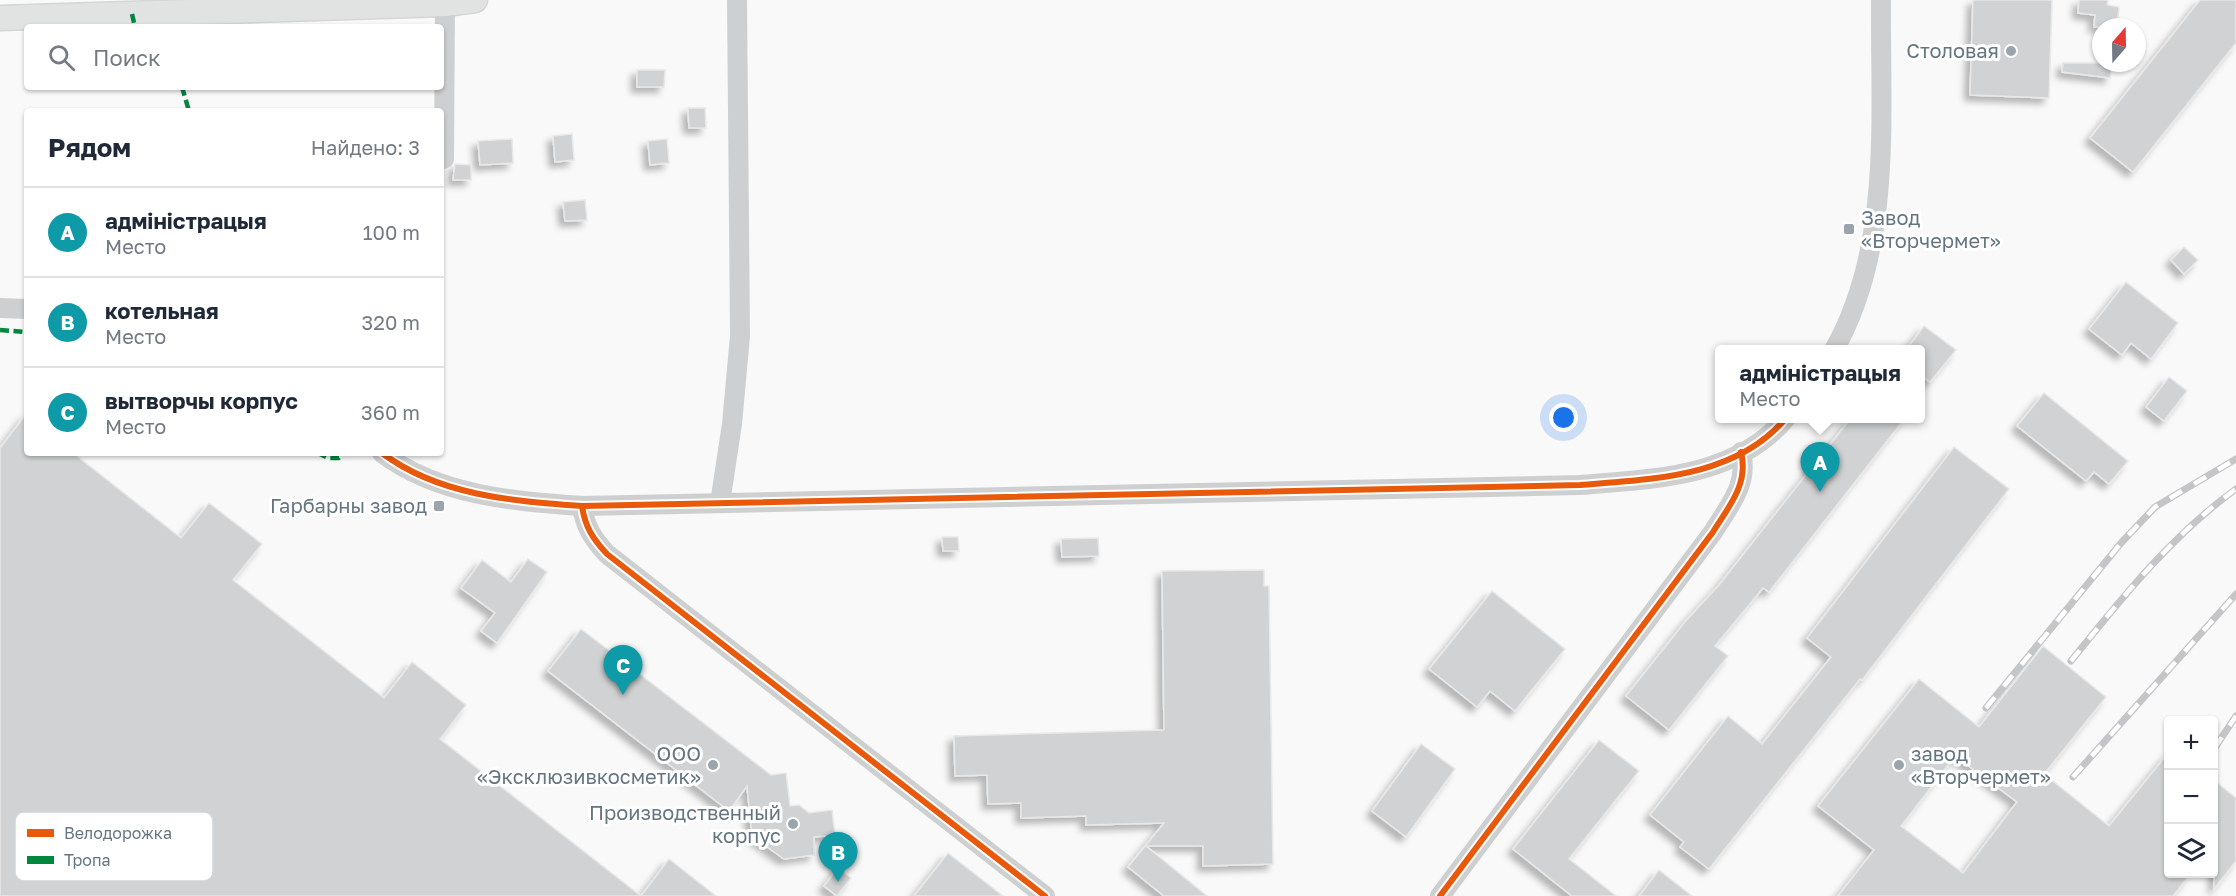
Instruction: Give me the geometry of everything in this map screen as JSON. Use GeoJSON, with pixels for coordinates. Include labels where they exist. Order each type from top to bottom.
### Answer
{"type":"FeatureCollection","features":[{"type":"Feature","properties":{"kind":"main road"},"geometry":{"type":"LineString","coordinates":[[0,18],[475,0]]}},
{"type":"Feature","properties":{"kind":"street"},"geometry":{"type":"LineString","coordinates":[[720,503],[732,424],[740,336],[737,0]]}},
{"type":"Feature","properties":{"kind":"street"},"geometry":{"type":"LineString","coordinates":[[1836,345],[1853,307],[1873,234],[1880,163],[1881,0]]}},
{"type":"Feature","properties":{"kind":"street"},"geometry":{"type":"LineString","coordinates":[[444,159],[445,2]]}},
{"type":"Feature","properties":{"kind":"street"},"geometry":{"type":"LineString","coordinates":[[0,308],[24,309]]}},
{"type":"Feature","properties":{"kind":"street"},"geometry":{"type":"LineString","coordinates":[[387,456],[414,471],[473,493],[505,500],[582,506],[1580,485],[1682,475],[1710,467],[1741,452],[1776,430],[1782,423]]}},
{"type":"Feature","properties":{"kind":"street"},"geometry":{"type":"LineString","coordinates":[[1440,896],[1713,532],[1742,484],[1744,463],[1741,452]]}},
{"type":"Feature","properties":{"kind":"street"},"geometry":{"type":"LineString","coordinates":[[582,506],[591,537],[607,554],[1045,896]]}},
{"type":"Feature","properties":{"kind":"building","name":"Столовая"},"geometry":{"type":"Polygon","coordinates":[[[1973,0],[2052,0],[2049,98],[1970,95],[1973,0]]]}},
{"type":"Feature","properties":{"kind":"building"},"geometry":{"type":"Polygon","coordinates":[[[2079,0],[2108,0],[2107,5],[2119,7],[2118,18],[2095,18],[2095,15],[2078,13],[2079,0]]]}},
{"type":"Feature","properties":{"kind":"building"},"geometry":{"type":"Polygon","coordinates":[[[2200,0],[2236,0],[2236,43],[2133,172],[2090,138],[2143,72],[2146,72],[2146,68],[2200,0]]]}},
{"type":"Feature","properties":{"kind":"building"},"geometry":{"type":"Polygon","coordinates":[[[2063,63],[2092,63],[2092,72],[2111,72],[2110,78],[2062,72],[2063,63]]]}},
{"type":"Feature","properties":{"kind":"building"},"geometry":{"type":"Polygon","coordinates":[[[637,70],[665,70],[664,87],[637,87],[637,70]]]}},
{"type":"Feature","properties":{"kind":"building"},"geometry":{"type":"Polygon","coordinates":[[[688,108],[705,108],[706,128],[689,128],[688,108]]]}},
{"type":"Feature","properties":{"kind":"building"},"geometry":{"type":"Polygon","coordinates":[[[572,134],[574,160],[555,162],[553,136],[572,134]]]}},
{"type":"Feature","properties":{"kind":"building"},"geometry":{"type":"Polygon","coordinates":[[[512,139],[513,163],[480,165],[478,141],[512,139]]]}},
{"type":"Feature","properties":{"kind":"building"},"geometry":{"type":"Polygon","coordinates":[[[667,139],[669,163],[650,165],[648,141],[667,139]]]}},
{"type":"Feature","properties":{"kind":"building"},"geometry":{"type":"Polygon","coordinates":[[[455,164],[471,165],[471,180],[453,180],[455,164]]]}},
{"type":"Feature","properties":{"kind":"building"},"geometry":{"type":"Polygon","coordinates":[[[585,200],[587,220],[565,221],[563,202],[585,200]]]}},
{"type":"Feature","properties":{"kind":"building"},"geometry":{"type":"Polygon","coordinates":[[[2184,247],[2198,260],[2184,274],[2171,260],[2184,247]]]}},
{"type":"Feature","properties":{"kind":"building"},"geometry":{"type":"Polygon","coordinates":[[[2126,282],[2178,323],[2151,359],[2131,343],[2122,355],[2089,329],[2126,282]]]}},
{"type":"Feature","properties":{"kind":"building"},"geometry":{"type":"Polygon","coordinates":[[[1924,326],[1956,350],[1930,382],[1925,378],[1925,345],[1910,345],[1924,326]]]}},
{"type":"Feature","properties":{"kind":"building"},"geometry":{"type":"Polygon","coordinates":[[[2169,377],[2187,391],[2164,421],[2146,407],[2169,377]]]}},
{"type":"Feature","properties":{"kind":"building"},"geometry":{"type":"Polygon","coordinates":[[[2044,393],[2128,461],[2109,484],[2094,472],[2086,481],[2017,426],[2044,393]]]}},
{"type":"Feature","properties":{"kind":"building"},"geometry":{"type":"Polygon","coordinates":[[[24,417],[24,456],[77,456],[181,538],[209,503],[262,544],[233,580],[384,698],[412,662],[466,705],[440,739],[641,896],[0,896],[0,448],[24,417]]]}},
{"type":"Feature","properties":{"kind":"building"},"geometry":{"type":"Polygon","coordinates":[[[1847,423],[1901,423],[1769,592],[1763,588],[1715,646],[1728,656],[1669,730],[1626,696],[1685,622],[1719,585],[1847,423]]]}},
{"type":"Feature","properties":{"kind":"building"},"geometry":{"type":"Polygon","coordinates":[[[1954,447],[2009,489],[1862,680],[1860,679],[1709,869],[1680,847],[1684,842],[1650,815],[1728,716],[1762,744],[1831,657],[1807,638],[1954,447]]]}},
{"type":"Feature","properties":{"kind":"building"},"geometry":{"type":"Polygon","coordinates":[[[942,537],[958,537],[959,551],[943,551],[942,537]]]}},
{"type":"Feature","properties":{"kind":"building"},"geometry":{"type":"Polygon","coordinates":[[[1098,538],[1099,556],[1062,557],[1061,539],[1098,538]]]}},
{"type":"Feature","properties":{"kind":"building"},"geometry":{"type":"Polygon","coordinates":[[[528,559],[547,572],[497,643],[481,631],[495,613],[461,588],[482,560],[511,582],[528,559]]]}},
{"type":"Feature","properties":{"kind":"building"},"geometry":{"type":"Polygon","coordinates":[[[1264,570],[1264,586],[1269,586],[1273,864],[1203,866],[1203,846],[1146,846],[1207,896],[1164,896],[1128,867],[1164,823],[1086,825],[1086,816],[1021,818],[1021,803],[988,804],[987,775],[955,776],[954,736],[1164,730],[1162,571],[1264,570]]]}},
{"type":"Feature","properties":{"kind":"building"},"geometry":{"type":"Polygon","coordinates":[[[1492,591],[1565,649],[1515,711],[1490,691],[1477,707],[1429,669],[1492,591]]]}},
{"type":"Feature","properties":{"kind":"building"},"geometry":{"type":"Polygon","coordinates":[[[581,629],[771,775],[786,773],[790,806],[799,805],[809,813],[832,810],[835,835],[814,837],[814,855],[784,859],[752,836],[747,786],[729,811],[548,671],[581,629]]]}},
{"type":"Feature","properties":{"kind":"building","name":"завод «Вторчермет»"},"geometry":{"type":"Polygon","coordinates":[[[2043,646],[2106,697],[2044,774],[2109,826],[2164,758],[2164,878],[2187,878],[2173,896],[1838,896],[1874,850],[1818,806],[1919,679],[1979,727],[2043,646]],[[1955,756],[1901,826],[1963,873],[2017,802],[1955,756]]]}},
{"type":"Feature","properties":{"kind":"building"},"geometry":{"type":"Polygon","coordinates":[[[1599,740],[1639,771],[1569,859],[1616,896],[1572,896],[1513,849],[1599,740]]]}},
{"type":"Feature","properties":{"kind":"building"},"geometry":{"type":"Polygon","coordinates":[[[1421,744],[1455,769],[1406,837],[1372,811],[1421,744]]]}},
{"type":"Feature","properties":{"kind":"building"},"geometry":{"type":"Polygon","coordinates":[[[2218,783],[2236,798],[2236,861],[2214,889],[2214,878],[2218,878],[2218,783]]]}},
{"type":"Feature","properties":{"kind":"building"},"geometry":{"type":"Polygon","coordinates":[[[948,853],[1003,896],[914,896],[948,853]]]}},
{"type":"Feature","properties":{"kind":"building"},"geometry":{"type":"Polygon","coordinates":[[[669,859],[716,896],[641,896],[669,859]]]}},
{"type":"Feature","properties":{"kind":"building"},"geometry":{"type":"Polygon","coordinates":[[[838,868],[851,878],[837,896],[824,886],[838,868]]]}},
{"type":"Feature","properties":{"kind":"building"},"geometry":{"type":"Polygon","coordinates":[[[1659,870],[1692,896],[1639,896],[1659,870]]]}},
{"type":"Feature","properties":{"kind":"railway"},"geometry":{"type":"LineString","coordinates":[[1986,708],[2121,543],[2155,507],[2236,459]]}},
{"type":"Feature","properties":{"kind":"railway"},"geometry":{"type":"LineString","coordinates":[[2071,661],[2168,548],[2212,507],[2236,489]]}},
{"type":"Feature","properties":{"kind":"railway"},"geometry":{"type":"LineString","coordinates":[[2073,777],[2236,594]]}},
{"type":"Feature","properties":{"kind":"railway"},"geometry":{"type":"LineString","coordinates":[[2218,743],[2236,716]]}},
{"type":"Feature","properties":{"kind":"marked path"},"geometry":{"type":"LineString","coordinates":[[132,14],[134,24]]}},
{"type":"Feature","properties":{"kind":"marked path"},"geometry":{"type":"LineString","coordinates":[[183,90],[188,108]]}},
{"type":"Feature","properties":{"kind":"marked path"},"geometry":{"type":"LineString","coordinates":[[0,330],[24,332]]}},
{"type":"Feature","properties":{"kind":"marked path"},"geometry":{"type":"LineString","coordinates":[[324,456],[328,458],[341,456]]}},
{"type":"Feature","properties":{"kind":"cycle path"},"geometry":{"type":"LineString","coordinates":[[387,456],[428,479],[478,494],[530,502],[582,506],[1580,485],[1663,477],[1718,464],[1743,453],[1766,438],[1781,423]]}},
{"type":"Feature","properties":{"kind":"cycle path"},"geometry":{"type":"LineString","coordinates":[[1440,896],[1713,532],[1740,485],[1743,464],[1741,452]]}},
{"type":"Feature","properties":{"kind":"cycle path"},"geometry":{"type":"LineString","coordinates":[[582,506],[590,532],[607,554],[1045,896]]}},
{"type":"Feature","properties":{"kind":"place","name":"Столовая"},"geometry":{"type":"Point","coordinates":[2011,51]}},
{"type":"Feature","properties":{"kind":"place","name":"Завод «Вторчермет»"},"geometry":{"type":"Point","coordinates":[1849,229]}},
{"type":"Feature","properties":{"kind":"place","name":"адміністрацыя"},"geometry":{"type":"Point","coordinates":[1820,492]}},
{"type":"Feature","properties":{"kind":"place","name":"Гарбарны завод"},"geometry":{"type":"Point","coordinates":[439,506]}},
{"type":"Feature","properties":{"kind":"place","name":"вытворчы корпус"},"geometry":{"type":"Point","coordinates":[623,695]}},
{"type":"Feature","properties":{"kind":"place","name":"ООО «Эксклюзивкосметик»"},"geometry":{"type":"Point","coordinates":[713,765]}},
{"type":"Feature","properties":{"kind":"place","name":"завод «Вторчермет»"},"geometry":{"type":"Point","coordinates":[1899,765]}},
{"type":"Feature","properties":{"kind":"place","name":"Производственный корпус"},"geometry":{"type":"Point","coordinates":[793,824]}},
{"type":"Feature","properties":{"kind":"place","name":"котельная"},"geometry":{"type":"Point","coordinates":[838,882]}}]}
